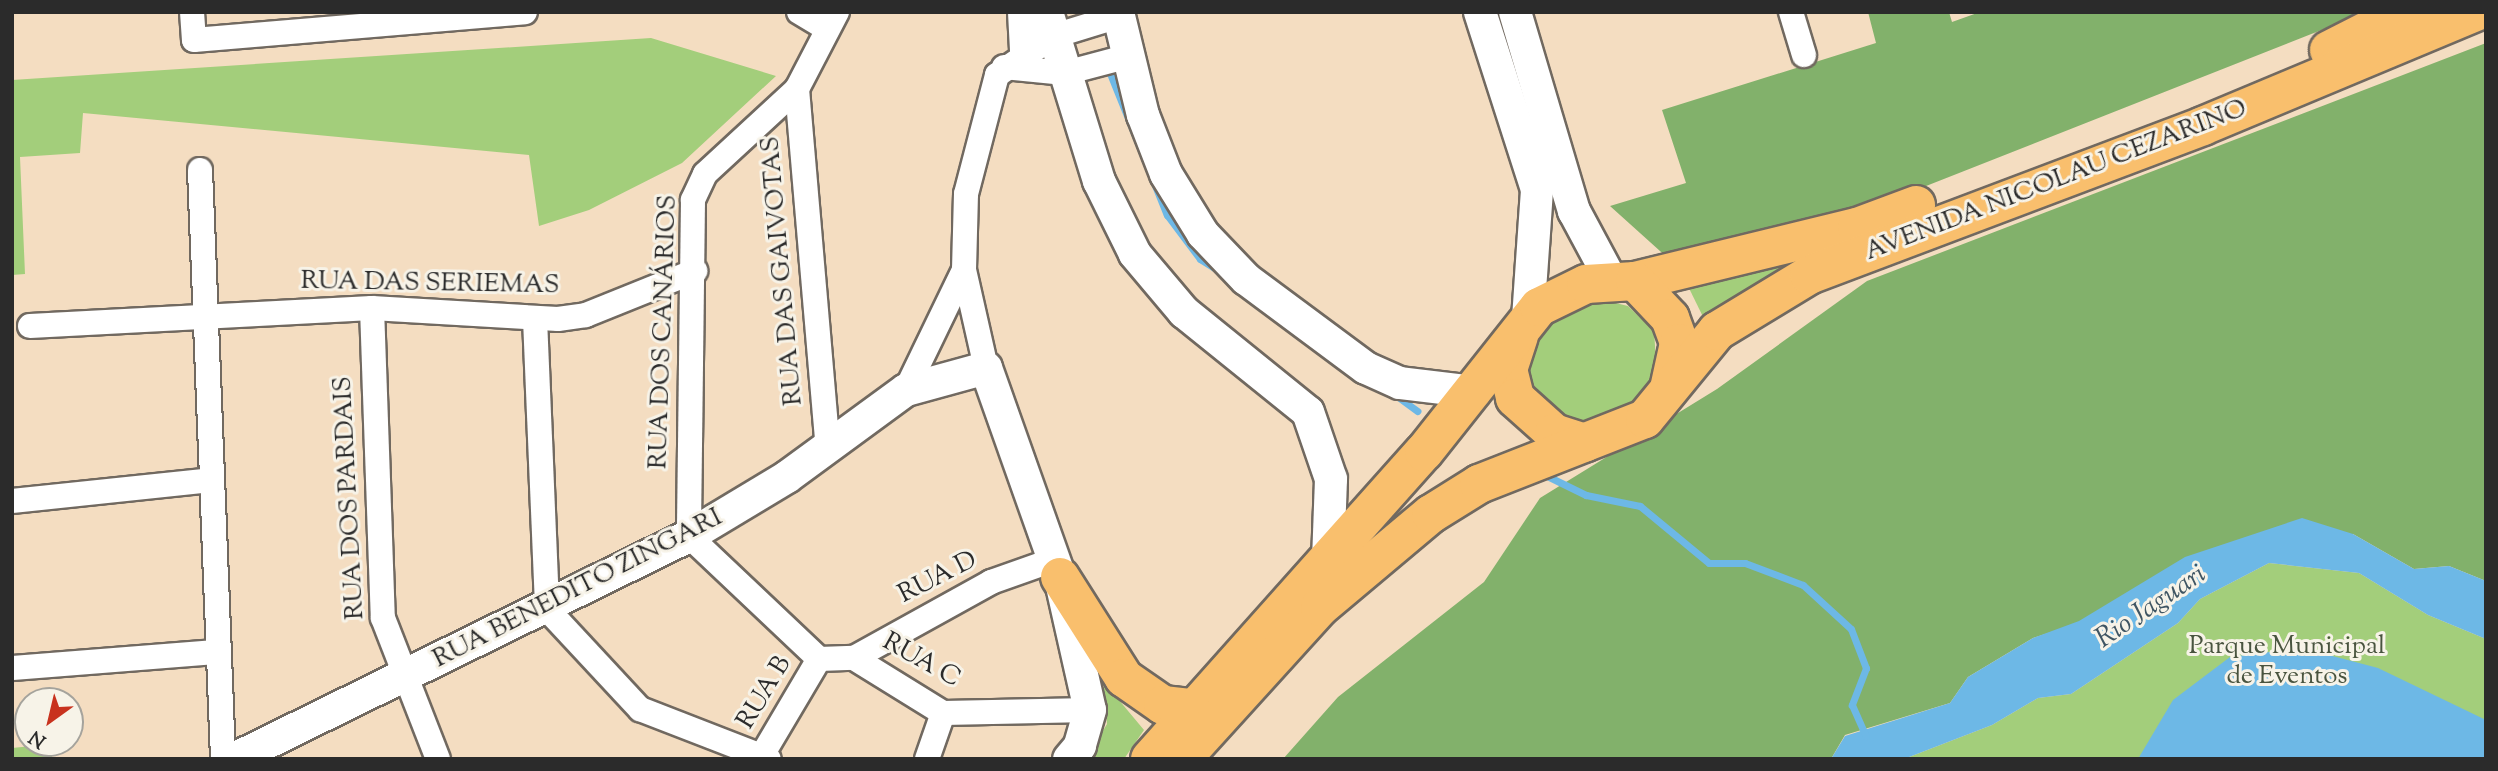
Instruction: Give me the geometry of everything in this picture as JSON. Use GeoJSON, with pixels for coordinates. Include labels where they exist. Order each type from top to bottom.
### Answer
{"type":"FeatureCollection","features":[{"type":"Feature","properties":{"kind":"main road","name":"AVENIDA NICOLAU CEZARINO"},"geometry":{"type":"LineString","coordinates":[[1623,280],[1857,227],[2273,78],[2404,12]]}},
{"type":"Feature","properties":{"kind":"main road","name":"AVENIDA NICOLAU CEZARINO"},"geometry":{"type":"LineString","coordinates":[[1667,395],[1717,331],[1809,275],[2203,126],[2476,12]]}},
{"type":"Feature","properties":{"kind":"main road"},"geometry":{"type":"LineString","coordinates":[[1150,759],[1192,708],[1474,392],[1528,318],[1562,293],[1623,280],[1670,317],[1679,343],[1667,395],[1645,419],[1479,484],[1431,514],[1320,607],[1182,759]]}},
{"type":"Feature","properties":{"kind":"main road"},"geometry":{"type":"LineString","coordinates":[[1528,318],[1508,369],[1515,398],[1554,433],[1584,443]]}},
{"type":"Feature","properties":{"kind":"main road"},"geometry":{"type":"LineString","coordinates":[[1056,568],[1124,678],[1163,705],[1192,708]]}},
{"type":"Feature","properties":{"kind":"street"},"geometry":{"type":"LineString","coordinates":[[192,12],[194,40],[525,12]]}},
{"type":"Feature","properties":{"kind":"street"},"geometry":{"type":"LineString","coordinates":[[797,89],[832,21],[799,12]]}},
{"type":"Feature","properties":{"kind":"street"},"geometry":{"type":"LineString","coordinates":[[1015,59],[1024,12]]}},
{"type":"Feature","properties":{"kind":"street"},"geometry":{"type":"LineString","coordinates":[[1480,12],[1537,190],[1528,318]]}},
{"type":"Feature","properties":{"kind":"street"},"geometry":{"type":"LineString","coordinates":[[1515,12],[1574,211],[1623,280]]}},
{"type":"Feature","properties":{"kind":"street"},"geometry":{"type":"LineString","coordinates":[[1791,12],[1804,55]]}},
{"type":"Feature","properties":{"kind":"street"},"geometry":{"type":"LineString","coordinates":[[1069,759],[1080,746],[1090,710],[1056,568],[986,368],[964,270],[966,194],[984,114],[1015,59],[1050,24],[1118,14],[1166,174],[1203,234],[1245,279],[1366,368],[1400,383],[1474,392]]}},
{"type":"Feature","properties":{"kind":"street"},"geometry":{"type":"LineString","coordinates":[[1050,24],[1098,181],[1135,254],[1184,312],[1308,412],[1331,479],[1328,558]]}},
{"type":"Feature","properties":{"kind":"street"},"geometry":{"type":"LineString","coordinates":[[1015,59],[1065,73],[1129,56]]}},
{"type":"Feature","properties":{"kind":"street"},"geometry":{"type":"LineString","coordinates":[[1502,86],[1533,76]]}},
{"type":"Feature","properties":{"kind":"street","name":"RUA DOS CANÁRIOS"},"geometry":{"type":"LineString","coordinates":[[689,536],[698,184],[797,89]]}},
{"type":"Feature","properties":{"kind":"street","name":"RUA DAS GAIVOTAS"},"geometry":{"type":"LineString","coordinates":[[797,89],[828,448]]}},
{"type":"Feature","properties":{"kind":"street"},"geometry":{"type":"LineString","coordinates":[[201,170],[202,313],[223,759]]}},
{"type":"Feature","properties":{"kind":"street"},"geometry":{"type":"LineString","coordinates":[[906,390],[964,270]]}},
{"type":"Feature","properties":{"kind":"street","name":"RUA DAS SERIEMAS"},"geometry":{"type":"LineString","coordinates":[[30,326],[202,313],[372,308],[535,318],[586,315],[695,271]]}},
{"type":"Feature","properties":{"kind":"street","name":"RUA DOS PARDAIS"},"geometry":{"type":"LineString","coordinates":[[372,308],[383,618],[402,678],[438,759]]}},
{"type":"Feature","properties":{"kind":"street"},"geometry":{"type":"LineString","coordinates":[[535,318],[547,609],[640,709],[765,758]]}},
{"type":"Feature","properties":{"kind":"street"},"geometry":{"type":"LineString","coordinates":[[906,390],[986,368]]}},
{"type":"Feature","properties":{"kind":"street","name":"RUA BENEDITO ZINGARI"},"geometry":{"type":"LineString","coordinates":[[234,759],[547,609],[689,536],[828,448],[906,390]]}},
{"type":"Feature","properties":{"kind":"street"},"geometry":{"type":"LineString","coordinates":[[12,501],[211,480]]}},
{"type":"Feature","properties":{"kind":"street"},"geometry":{"type":"LineString","coordinates":[[689,536],[819,659]]}},
{"type":"Feature","properties":{"kind":"street","name":"RUA D"},"geometry":{"type":"LineString","coordinates":[[854,658],[991,582],[1056,568]]}},
{"type":"Feature","properties":{"kind":"street"},"geometry":{"type":"LineString","coordinates":[[12,668],[216,652]]}},
{"type":"Feature","properties":{"kind":"street","name":"RUA C"},"geometry":{"type":"LineString","coordinates":[[819,659],[854,658],[943,713],[1090,710]]}},
{"type":"Feature","properties":{"kind":"street","name":"RUA B"},"geometry":{"type":"LineString","coordinates":[[765,758],[819,659]]}},
{"type":"Feature","properties":{"kind":"street"},"geometry":{"type":"LineString","coordinates":[[927,759],[943,713]]}},
{"type":"Feature","properties":{"kind":"green space"},"geometry":{"type":"Polygon","coordinates":[[[1868,12],[1949,12],[1952,22],[1980,12],[2367,12],[1888,201],[1670,260],[1610,206],[1686,183],[1662,110],[1876,43],[1868,12]]]}},
{"type":"Feature","properties":{"kind":"green space"},"geometry":{"type":"Polygon","coordinates":[[[651,38],[776,76],[682,163],[589,210],[539,226],[529,155],[83,113],[80,153],[20,157],[25,274],[12,275],[12,80],[651,38]]]}},
{"type":"Feature","properties":{"kind":"green space"},"geometry":{"type":"Polygon","coordinates":[[[2486,43],[2486,581],[2449,566],[2414,569],[2353,534],[2033,638],[1968,677],[1950,703],[1845,735],[1831,759],[1283,759],[1338,697],[1484,582],[1540,498],[1717,389],[1867,281],[2486,43]]]}},
{"type":"Feature","properties":{"kind":"green space"},"geometry":{"type":"Polygon","coordinates":[[[1866,245],[1708,327],[1685,280],[1866,245]]]}},
{"type":"Feature","properties":{"kind":"green space"},"geometry":{"type":"Polygon","coordinates":[[[1603,300],[1628,306],[1654,331],[1657,376],[1624,416],[1571,425],[1547,413],[1527,379],[1529,354],[1556,314],[1603,300]]]}},
{"type":"Feature","properties":{"kind":"green space","name":"Parque Municipal de Eventos"},"geometry":{"type":"Polygon","coordinates":[[[2269,563],[2359,573],[2428,615],[2486,639],[2486,759],[1904,759],[1992,725],[2038,698],[2071,694],[2178,623],[2200,599],[2269,563]]]}},
{"type":"Feature","properties":{"kind":"green space"},"geometry":{"type":"Polygon","coordinates":[[[1103,681],[1144,730],[1124,759],[1086,759],[1107,724],[1103,681]]]}},
{"type":"Feature","properties":{"kind":"green space"},"geometry":{"type":"Polygon","coordinates":[[[12,748],[14,757],[52,759],[12,759],[12,748]]]}},
{"type":"Feature","properties":{"kind":"water","name":"Rio Jaguari"},"geometry":{"type":"Polygon","coordinates":[[[2302,518],[2353,534],[2414,569],[2449,566],[2486,581],[2486,639],[2428,615],[2359,573],[2269,563],[2200,599],[2178,623],[2071,694],[2038,698],[1992,725],[1904,759],[1831,759],[1845,736],[1950,703],[1968,677],[2033,638],[2079,621],[2185,557],[2302,518]]]}},
{"type":"Feature","properties":{"kind":"water"},"geometry":{"type":"Polygon","coordinates":[[[2302,648],[2378,668],[2486,720],[2486,759],[2138,759],[2173,700],[2230,657],[2302,648]]]}},
{"type":"Feature","properties":{"kind":"waterway"},"geometry":{"type":"LineString","coordinates":[[1111,76],[1167,215],[1200,259],[1221,272]]}},
{"type":"Feature","properties":{"kind":"waterway"},"geometry":{"type":"LineString","coordinates":[[1394,394],[1417,411]]}},
{"type":"Feature","properties":{"kind":"waterway"},"geometry":{"type":"LineString","coordinates":[[1541,473],[1586,495],[1640,506],[1709,563],[1745,563],[1803,585],[1851,629],[1866,668],[1852,705],[1866,736]]}}]}
